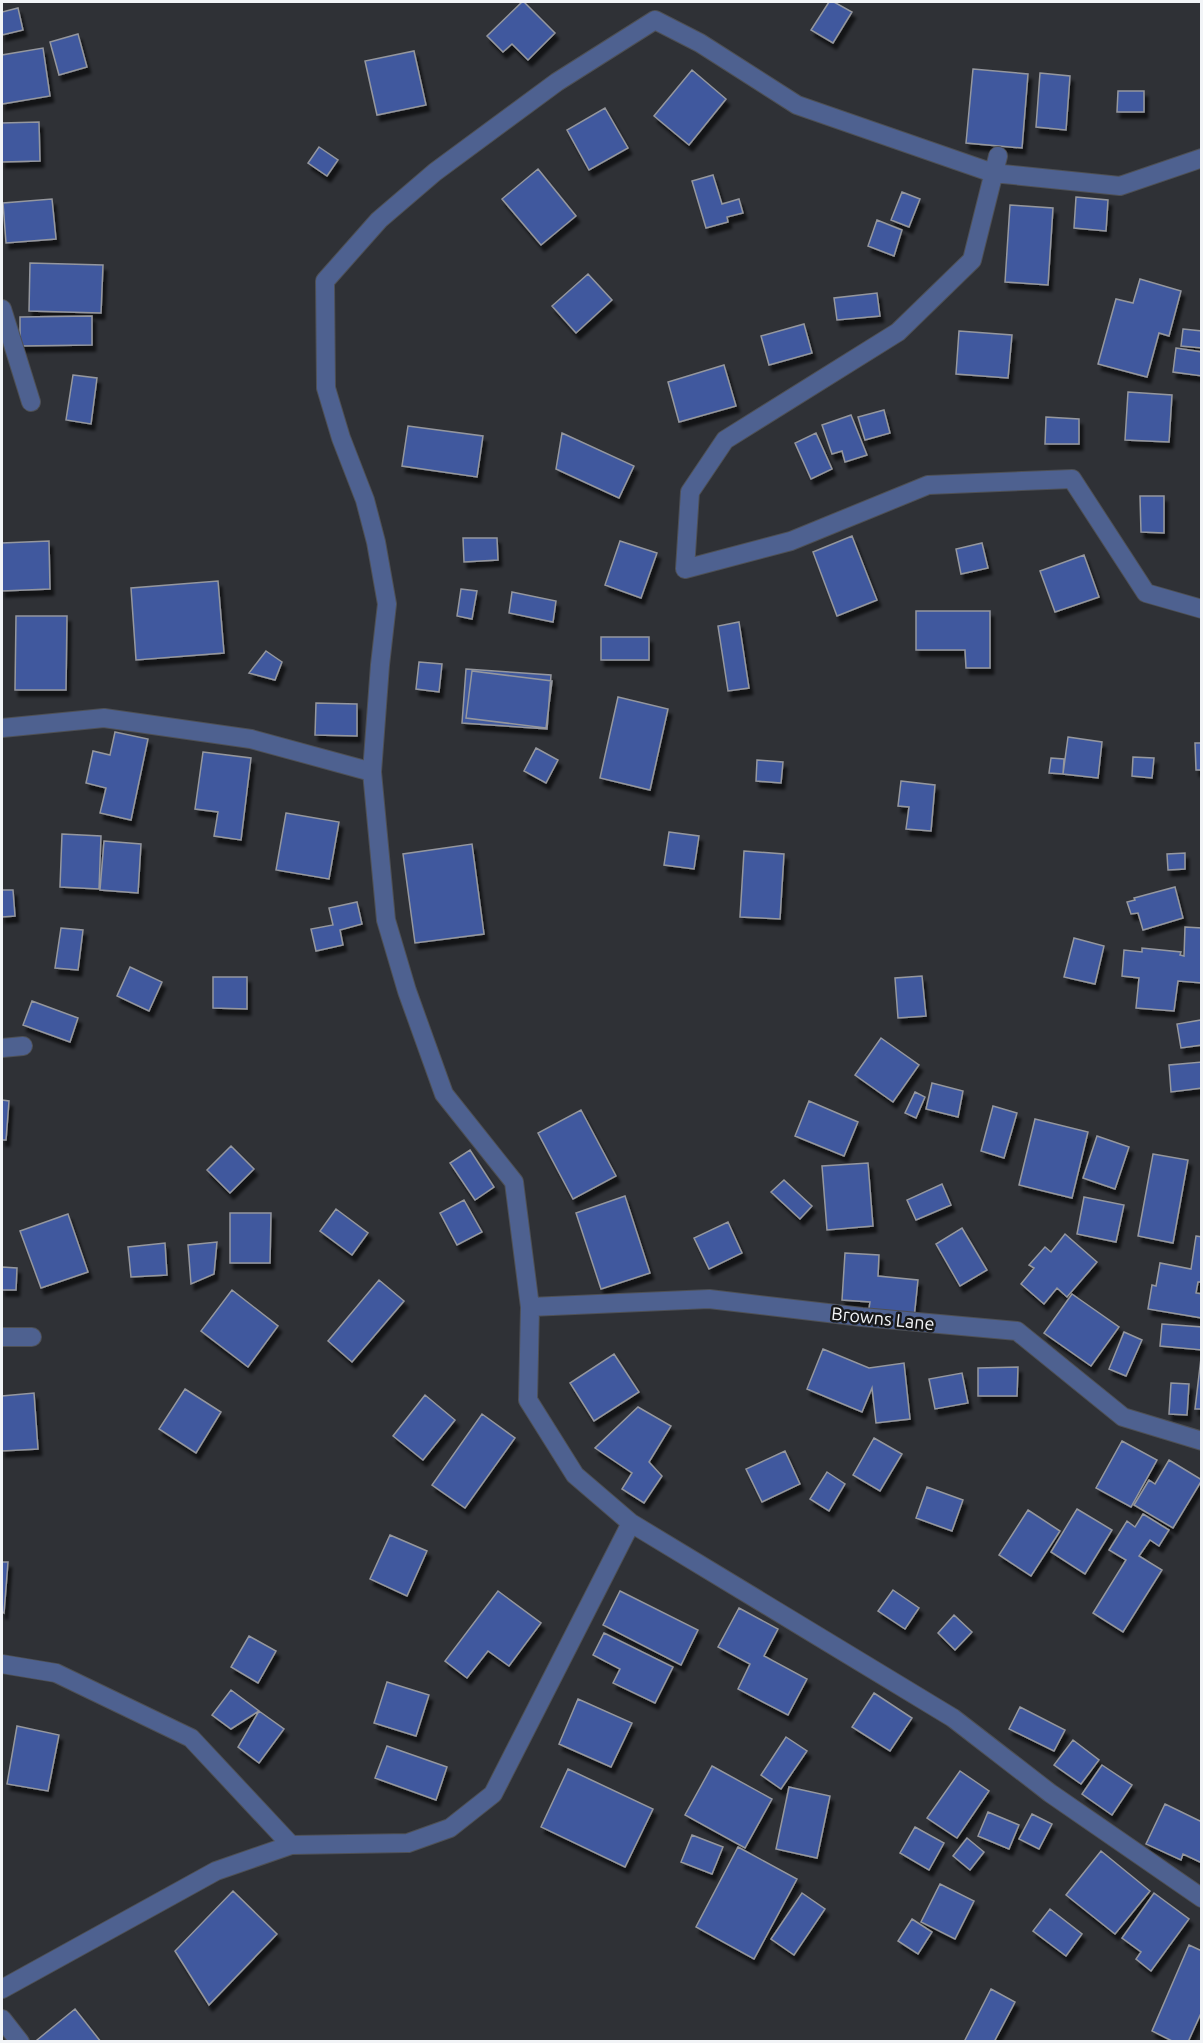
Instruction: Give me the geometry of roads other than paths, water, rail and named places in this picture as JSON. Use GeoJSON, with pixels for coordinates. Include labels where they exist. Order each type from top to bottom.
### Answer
{"type":"FeatureCollection","features":[{"type":"Feature","properties":{"kind":"street"},"geometry":{"type":"LineString","coordinates":[[1202,158],[1120,186],[996,165],[797,105],[700,43],[655,21],[557,82],[435,172],[379,220],[325,282],[326,387],[376,542],[387,604],[372,772],[386,920],[407,992],[444,1094],[513,1182],[530,1307],[528,1400],[574,1475],[631,1523],[952,1718],[1050,1793],[1202,1898]]}},
{"type":"Feature","properties":{"kind":"street"},"geometry":{"type":"LineString","coordinates":[[996,165],[972,260],[898,332],[725,440],[690,492],[685,569],[791,541],[928,485],[1072,479],[1146,593],[1202,609]]}},
{"type":"Feature","properties":{"kind":"street"},"geometry":{"type":"LineString","coordinates":[[2,309],[31,402]]}},
{"type":"Feature","properties":{"kind":"street"},"geometry":{"type":"LineString","coordinates":[[2,728],[104,718],[252,739],[372,772]]}},
{"type":"Feature","properties":{"kind":"street"},"geometry":{"type":"LineString","coordinates":[[2,1048],[23,1046]]}},
{"type":"Feature","properties":{"kind":"street","name":"Browns Lane"},"geometry":{"type":"LineString","coordinates":[[530,1307],[709,1299],[862,1317],[1017,1331],[1123,1417],[1202,1441]]}},
{"type":"Feature","properties":{"kind":"street"},"geometry":{"type":"LineString","coordinates":[[2,1337],[32,1337]]}},
{"type":"Feature","properties":{"kind":"street"},"geometry":{"type":"LineString","coordinates":[[2,1989],[216,1871],[291,1845],[408,1843],[450,1828],[493,1794],[631,1523]]}},
{"type":"Feature","properties":{"kind":"street"},"geometry":{"type":"LineString","coordinates":[[2,1664],[56,1673],[191,1738],[291,1845]]}},
{"type":"Feature","properties":{"kind":"street"},"geometry":{"type":"LineString","coordinates":[[2,2019],[20,2042]]}}]}
